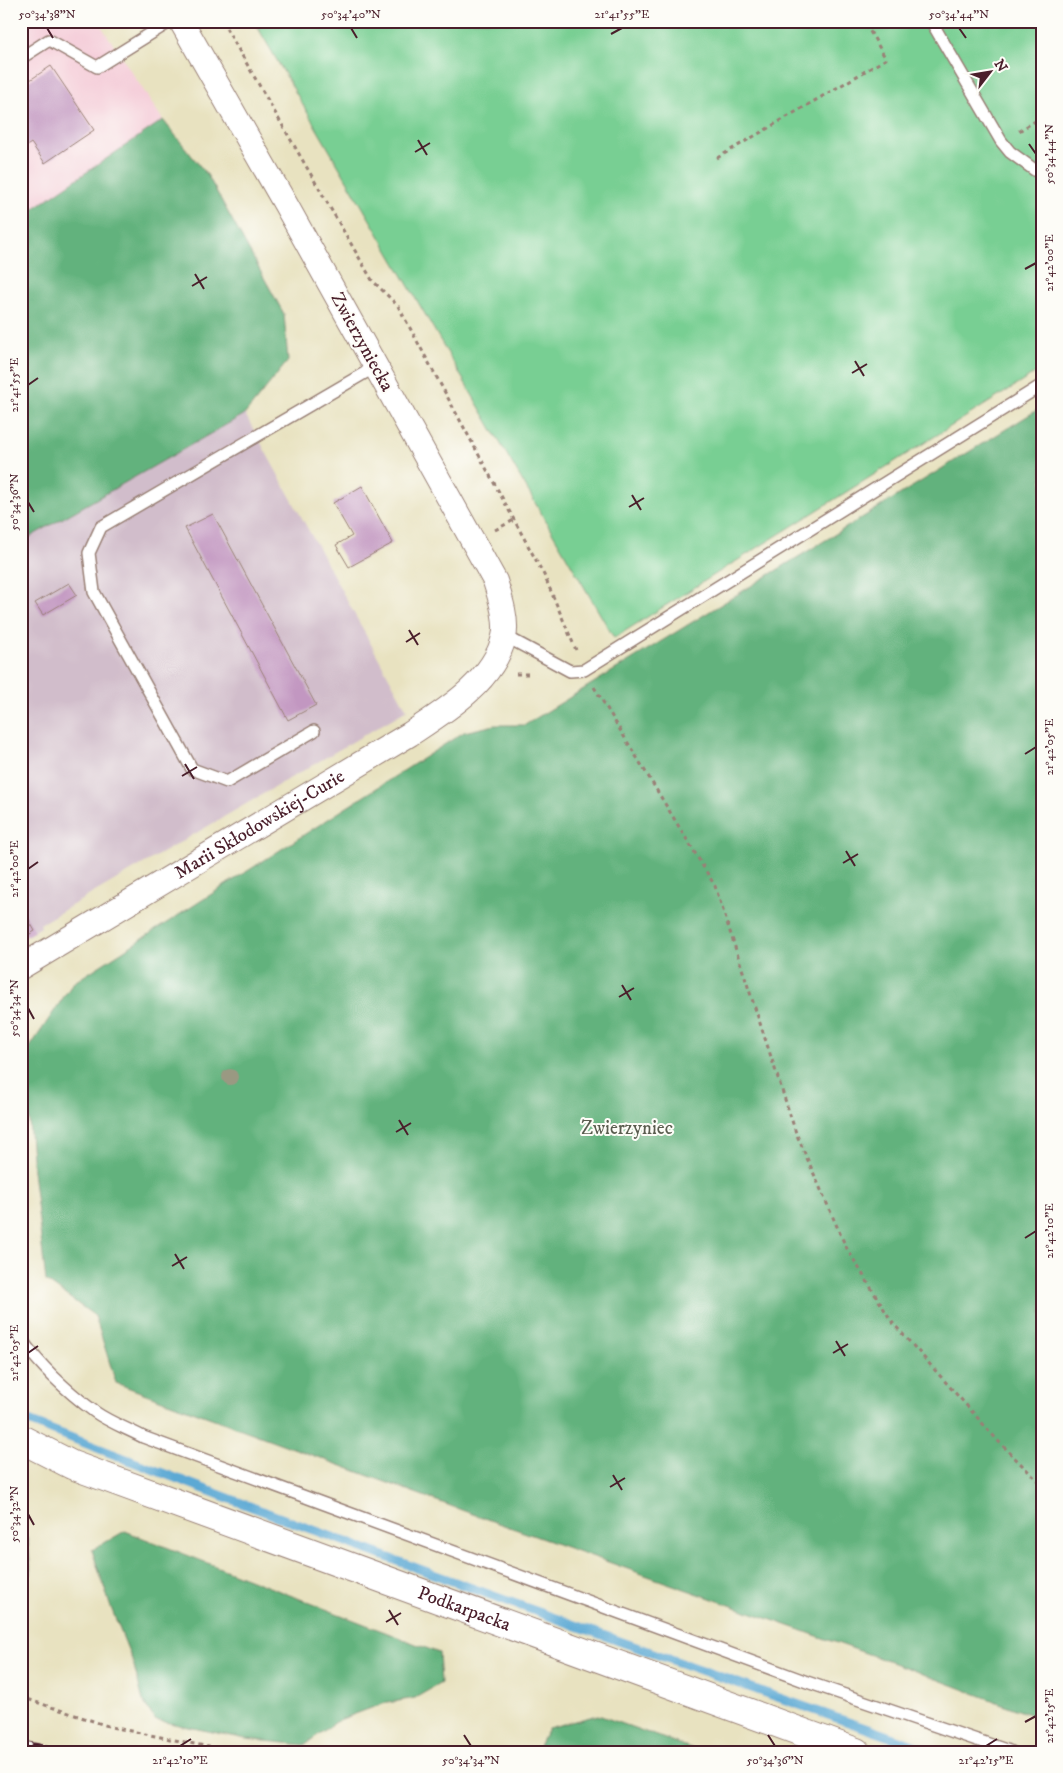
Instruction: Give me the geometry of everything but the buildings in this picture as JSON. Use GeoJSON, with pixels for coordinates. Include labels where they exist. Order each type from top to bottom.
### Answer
{"type":"FeatureCollection","features":[{"type":"Feature","properties":{"kind":"main road","name":"Podkarpacka"},"geometry":{"type":"LineString","coordinates":[[21,1439],[72,1466],[856,1752]]}},
{"type":"Feature","properties":{"kind":"main road","name":"Podkarpacka"},"geometry":{"type":"LineString","coordinates":[[21,1455],[72,1466]]}},
{"type":"Feature","properties":{"kind":"street","name":"Zwierzyniecka"},"geometry":{"type":"LineString","coordinates":[[181,21],[286,205],[495,581],[502,607],[505,636],[498,655],[488,670]]}},
{"type":"Feature","properties":{"kind":"street","name":"Marii Skłodowskiej-Curie"},"geometry":{"type":"LineString","coordinates":[[21,967],[410,734],[445,711],[471,689],[488,670]]}},
{"type":"Feature","properties":{"kind":"lane"},"geometry":{"type":"LineString","coordinates":[[21,58],[49,40],[97,67],[170,21]]}},
{"type":"Feature","properties":{"kind":"lane"},"geometry":{"type":"LineString","coordinates":[[931,21],[1001,141],[1010,152],[1039,169],[1042,181]]}},
{"type":"Feature","properties":{"kind":"lane"},"geometry":{"type":"LineString","coordinates":[[314,731],[227,782],[192,769],[94,592],[89,553],[101,527],[375,367]]}},
{"type":"Feature","properties":{"kind":"lane"},"geometry":{"type":"LineString","coordinates":[[505,636],[570,671],[584,670],[1042,385]]}},
{"type":"Feature","properties":{"kind":"lane"},"geometry":{"type":"LineString","coordinates":[[21,1339],[39,1362],[56,1379],[96,1413],[143,1437],[808,1682],[1012,1752]]}},
{"type":"Feature","properties":{"kind":"path"},"geometry":{"type":"LineString","coordinates":[[222,21],[372,280],[398,306],[544,575],[584,670],[714,886],[796,1133],[846,1247],[892,1322],[1000,1443],[1042,1485]]}},
{"type":"Feature","properties":{"kind":"path"},"geometry":{"type":"LineString","coordinates":[[716,158],[886,59],[864,21]]}},
{"type":"Feature","properties":{"kind":"path"},"geometry":{"type":"LineString","coordinates":[[1001,141],[1042,117]]}},
{"type":"Feature","properties":{"kind":"path"},"geometry":{"type":"LineString","coordinates":[[492,532],[514,520]]}},
{"type":"Feature","properties":{"kind":"path"},"geometry":{"type":"LineString","coordinates":[[21,1697],[111,1727],[234,1752]]}},
{"type":"Feature","properties":{"kind":"shaded area"},"geometry":{"type":"Polygon","coordinates":[[[21,21],[98,21],[163,120],[21,217],[21,21]]]}},
{"type":"Feature","properties":{"kind":"shaded area"},"geometry":{"type":"Polygon","coordinates":[[[245,414],[407,710],[40,924],[41,927],[21,939],[21,542],[245,414]]]}},
{"type":"Feature","properties":{"kind":"green space"},"geometry":{"type":"Polygon","coordinates":[[[254,21],[1042,21],[1042,369],[614,638],[254,21]]]}},
{"type":"Feature","properties":{"kind":"green space"},"geometry":{"type":"Polygon","coordinates":[[[163,120],[208,176],[284,314],[288,361],[245,414],[21,542],[21,217],[163,120]]]}},
{"type":"Feature","properties":{"kind":"green space","name":"Zwierzyniec"},"geometry":{"type":"Polygon","coordinates":[[[1042,407],[1042,1719],[902,1666],[467,1512],[116,1383],[95,1316],[46,1281],[33,1171],[24,1056],[73,983],[464,732],[495,725],[525,725],[1042,407]]]}},
{"type":"Feature","properties":{"kind":"green space"},"geometry":{"type":"Polygon","coordinates":[[[21,1520],[28,1541],[31,1574],[21,1581],[21,1520]]]}},
{"type":"Feature","properties":{"kind":"green space"},"geometry":{"type":"Polygon","coordinates":[[[125,1531],[439,1653],[441,1683],[415,1698],[382,1704],[339,1720],[304,1745],[246,1739],[155,1720],[143,1701],[133,1662],[110,1605],[92,1550],[125,1531]]]}},
{"type":"Feature","properties":{"kind":"green space"},"geometry":{"type":"Polygon","coordinates":[[[598,1715],[700,1752],[536,1752],[548,1728],[598,1715]]]}},
{"type":"Feature","properties":{"kind":"waterway"},"geometry":{"type":"LineString","coordinates":[[21,1418],[361,1548],[934,1752]]}},
{"type":"Feature","properties":{"kind":"railway"},"geometry":{"type":"LineString","coordinates":[[21,1743],[72,1752]]}}]}
